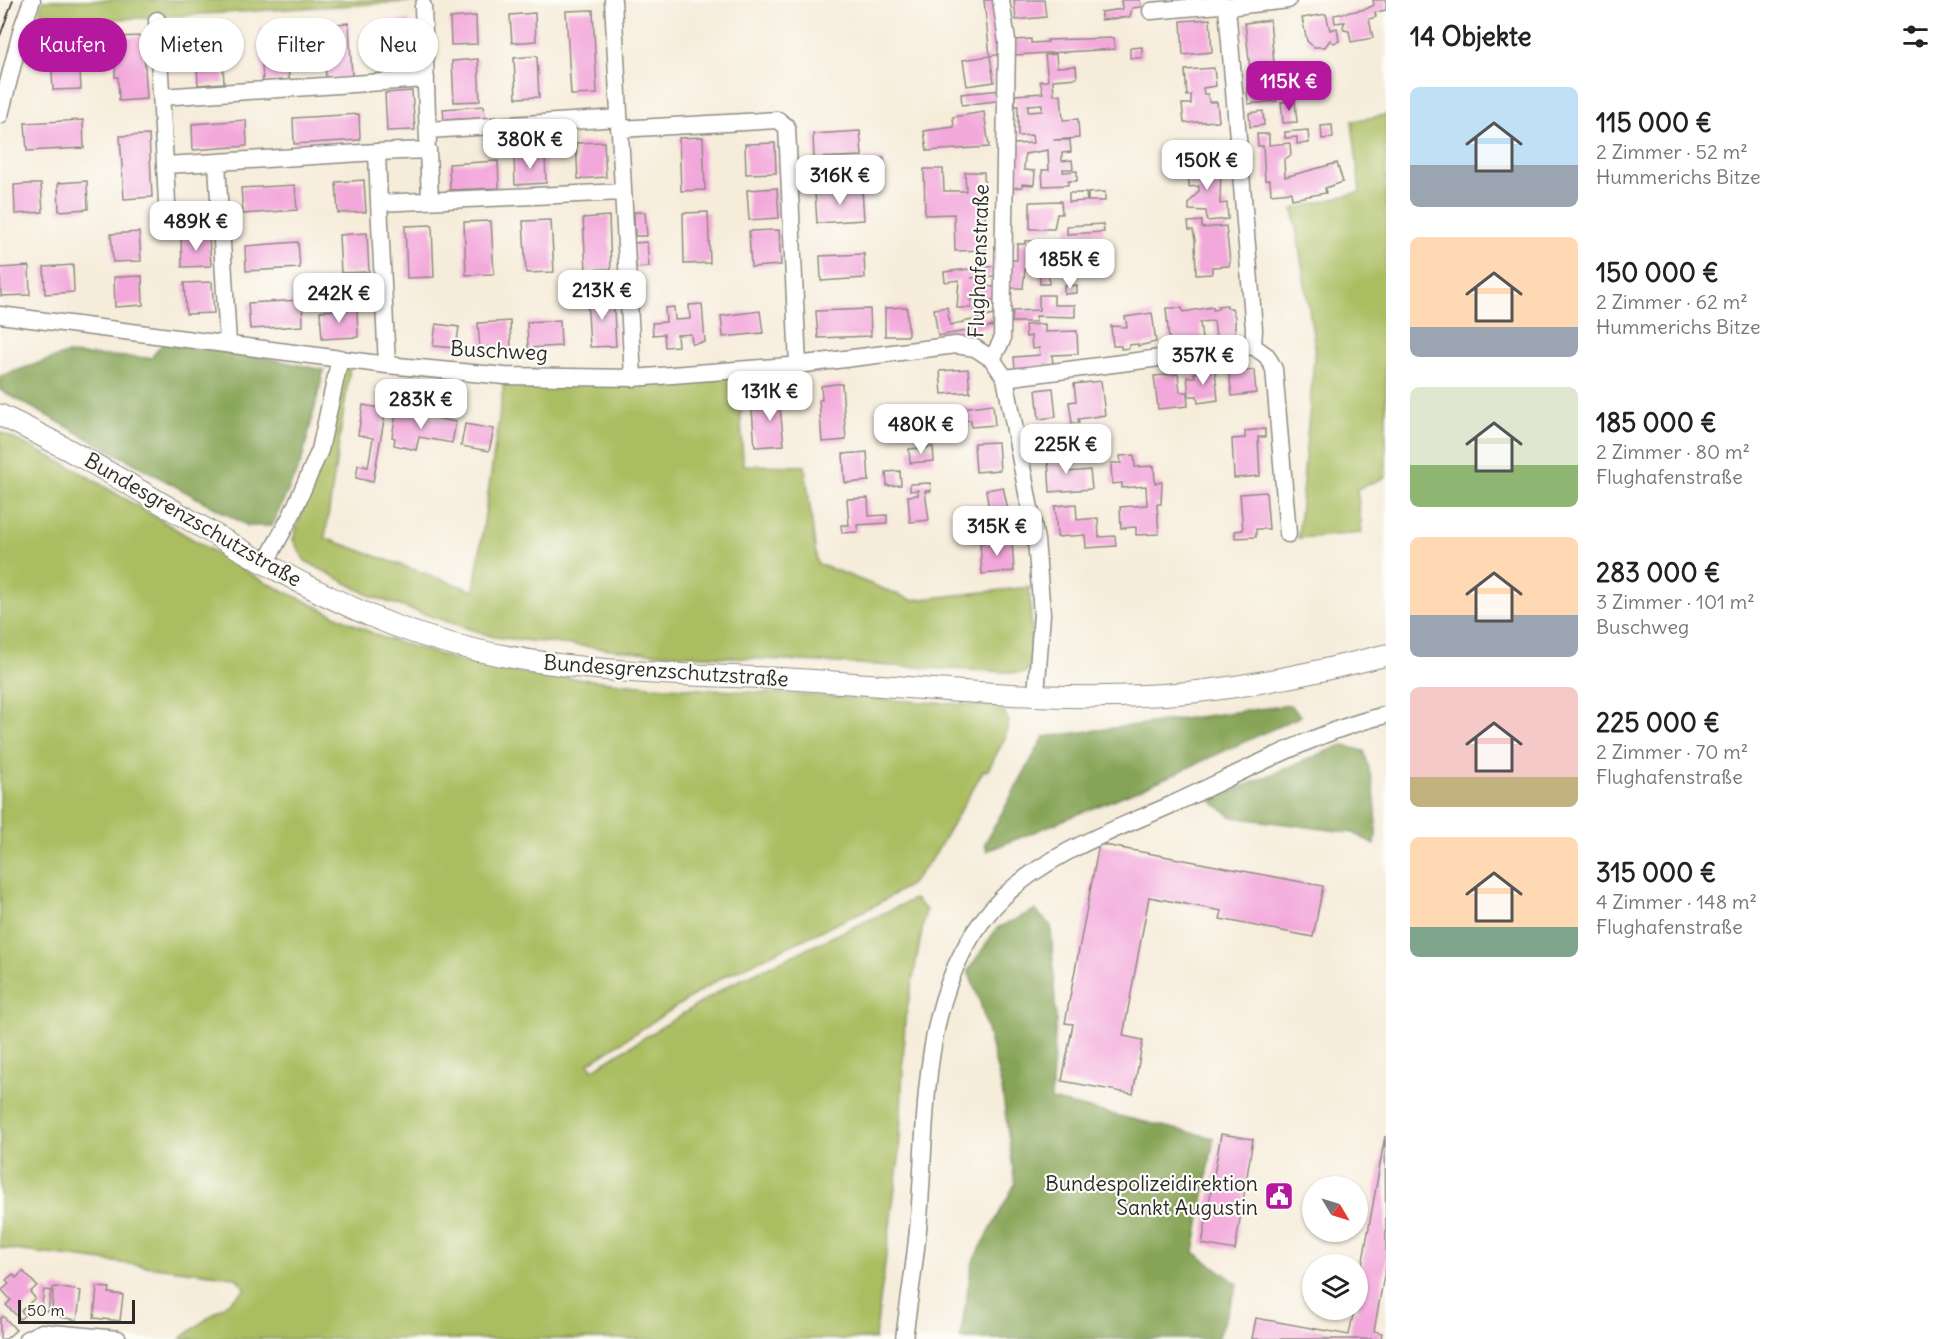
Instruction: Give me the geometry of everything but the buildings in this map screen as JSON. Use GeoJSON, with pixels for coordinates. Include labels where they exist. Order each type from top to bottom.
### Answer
{"type":"FeatureCollection","features":[{"type":"Feature","properties":{"kind":"street"},"geometry":{"type":"LineString","coordinates":[[0,115],[22,28],[32,0]]}},
{"type":"Feature","properties":{"kind":"street"},"geometry":{"type":"LineString","coordinates":[[613,0],[633,378]]}},
{"type":"Feature","properties":{"kind":"street","name":"Flughafenstraße"},"geometry":{"type":"LineString","coordinates":[[1001,0],[1007,41],[1002,340],[992,359],[1005,378],[1036,540],[1042,614],[1036,695]]}},
{"type":"Feature","properties":{"kind":"street"},"geometry":{"type":"LineString","coordinates":[[1151,11],[1220,5],[1227,7],[1288,0]]}},
{"type":"Feature","properties":{"kind":"street"},"geometry":{"type":"LineString","coordinates":[[423,6],[430,201]]}},
{"type":"Feature","properties":{"kind":"street"},"geometry":{"type":"LineString","coordinates":[[1227,7],[1252,306],[1253,346]]}},
{"type":"Feature","properties":{"kind":"street"},"geometry":{"type":"LineString","coordinates":[[160,72],[168,221],[220,218]]}},
{"type":"Feature","properties":{"kind":"street"},"geometry":{"type":"LineString","coordinates":[[161,97],[426,79]]}},
{"type":"Feature","properties":{"kind":"street"},"geometry":{"type":"LineString","coordinates":[[428,130],[778,120],[787,127],[798,365]]}},
{"type":"Feature","properties":{"kind":"street"},"geometry":{"type":"LineString","coordinates":[[165,165],[428,150]]}},
{"type":"Feature","properties":{"kind":"street"},"geometry":{"type":"LineString","coordinates":[[377,152],[387,365]]}},
{"type":"Feature","properties":{"kind":"street"},"geometry":{"type":"LineString","coordinates":[[217,162],[228,343]]}},
{"type":"Feature","properties":{"kind":"street"},"geometry":{"type":"LineString","coordinates":[[379,203],[623,192]]}},
{"type":"Feature","properties":{"kind":"street","name":"Buschweg"},"geometry":{"type":"LineString","coordinates":[[0,315],[387,365],[505,376],[633,378],[798,365],[956,345],[975,348],[992,359]]}},
{"type":"Feature","properties":{"kind":"street"},"geometry":{"type":"LineString","coordinates":[[1005,378],[1253,346],[1266,356],[1274,369],[1288,534]]}},
{"type":"Feature","properties":{"kind":"street"},"geometry":{"type":"LineString","coordinates":[[265,564],[292,514],[320,450],[340,358]]}},
{"type":"Feature","properties":{"kind":"street","name":"Bundesgrenzschutzstraße"},"geometry":{"type":"LineString","coordinates":[[0,415],[85,458],[265,564],[389,623],[440,639],[529,661],[659,675],[768,678],[1036,695],[1190,692],[1245,686],[1386,655]]}},
{"type":"Feature","properties":{"kind":"street"},"geometry":{"type":"LineString","coordinates":[[904,1339],[919,1219],[925,1120],[936,1028],[943,998],[962,951],[987,916],[1023,881],[1075,848],[1331,733],[1386,715]]}},
{"type":"Feature","properties":{"kind":"street"},"geometry":{"type":"LineString","coordinates":[[27,1339],[42,1332],[118,1339]]}},
{"type":"Feature","properties":{"kind":"green space"},"geometry":{"type":"Polygon","coordinates":[[[43,0],[439,0],[127,19],[38,18],[43,0]]]}},
{"type":"Feature","properties":{"kind":"green space"},"geometry":{"type":"Polygon","coordinates":[[[1386,115],[1386,477],[1357,489],[1362,533],[1298,538],[1315,347],[1293,209],[1360,192],[1352,121],[1386,115]]]}},
{"type":"Feature","properties":{"kind":"green space"},"geometry":{"type":"Polygon","coordinates":[[[163,343],[253,355],[324,370],[302,460],[272,526],[248,526],[0,390],[0,376],[66,354],[151,358],[163,343]]]}},
{"type":"Feature","properties":{"kind":"green space"},"geometry":{"type":"Polygon","coordinates":[[[340,358],[351,360],[325,538],[474,591],[505,376],[739,369],[743,465],[805,466],[817,563],[912,600],[1029,587],[1034,665],[1024,673],[649,653],[494,637],[373,597],[305,561],[293,540],[320,450],[340,358]]]}},
{"type":"Feature","properties":{"kind":"green space"},"geometry":{"type":"Polygon","coordinates":[[[0,432],[75,469],[261,580],[381,637],[490,670],[650,686],[993,706],[1003,710],[1009,721],[1005,738],[988,770],[983,771],[934,856],[910,885],[874,906],[719,979],[589,1063],[592,1070],[731,984],[914,899],[926,910],[905,1020],[899,1158],[875,1339],[180,1339],[246,1289],[235,1277],[0,1248],[0,432]]]}},
{"type":"Feature","properties":{"kind":"green space"},"geometry":{"type":"Polygon","coordinates":[[[1290,705],[1301,716],[1150,785],[987,851],[985,843],[1044,737],[1290,705]]]}},
{"type":"Feature","properties":{"kind":"green space"},"geometry":{"type":"Polygon","coordinates":[[[1342,745],[1364,751],[1375,798],[1375,845],[1354,833],[1232,817],[1210,800],[1342,745]]]}},
{"type":"Feature","properties":{"kind":"green space"},"geometry":{"type":"Polygon","coordinates":[[[1035,910],[1051,926],[1056,1021],[1051,1100],[1214,1138],[1194,1252],[1238,1284],[1217,1339],[960,1339],[972,1264],[1015,1184],[1002,1089],[980,1002],[968,971],[997,928],[1035,910]]]}},
{"type":"Feature","properties":{"kind":"tram line"},"geometry":{"type":"LineString","coordinates":[[0,36],[13,0]]}},
{"type":"Feature","properties":{"kind":"place","name":"Bundespolizeidirektion Sankt Augustin"},"geometry":{"type":"Point","coordinates":[1279,1196]}}]}
